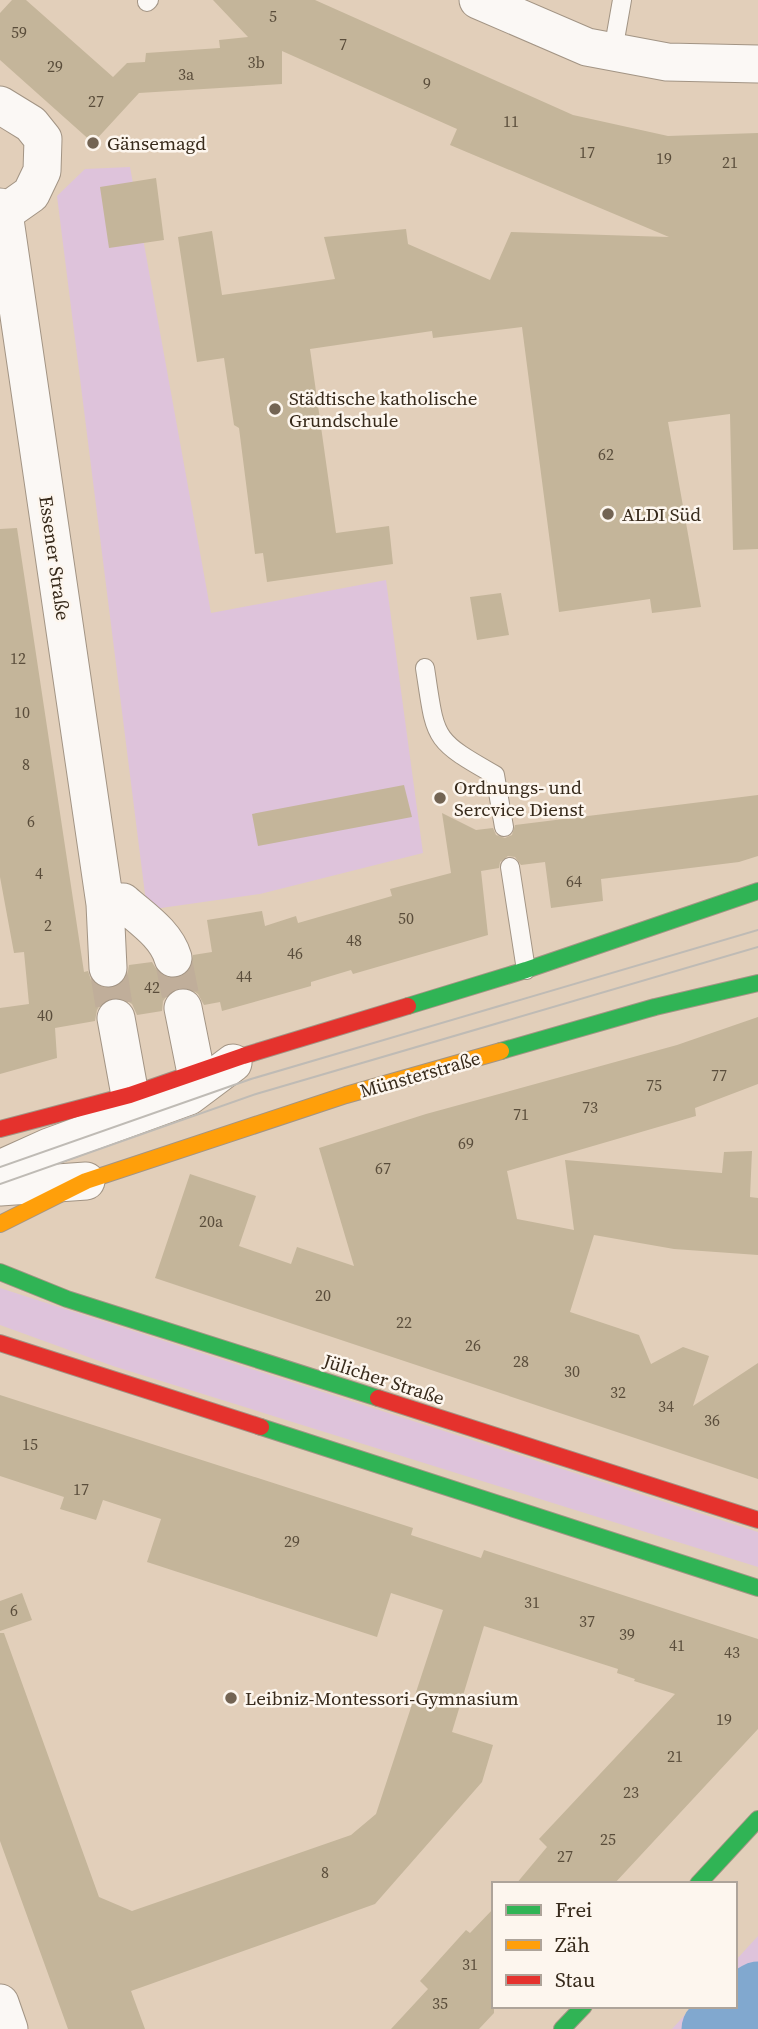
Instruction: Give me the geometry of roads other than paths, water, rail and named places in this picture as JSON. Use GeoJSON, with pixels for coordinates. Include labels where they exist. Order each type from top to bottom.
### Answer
{"type":"FeatureCollection","features":[{"type":"Feature","properties":{"kind":"main road"},"geometry":{"type":"LineString","coordinates":[[0,1129],[130,1095],[243,1056],[526,970],[758,891]]}},
{"type":"Feature","properties":{"kind":"main road","name":"Münsterstraße"},"geometry":{"type":"LineString","coordinates":[[0,1224],[86,1181],[346,1095],[655,1007],[758,983]]}},
{"type":"Feature","properties":{"kind":"main road","name":"Jülicher Straße"},"geometry":{"type":"LineString","coordinates":[[0,1272],[67,1299],[758,1520]]}},
{"type":"Feature","properties":{"kind":"main road"},"geometry":{"type":"LineString","coordinates":[[0,1343],[758,1588]]}},
{"type":"Feature","properties":{"kind":"main road"},"geometry":{"type":"LineString","coordinates":[[700,1882],[758,1819]]}},
{"type":"Feature","properties":{"kind":"main road"},"geometry":{"type":"LineString","coordinates":[[562,2029],[582,2008]]}},
{"type":"Feature","properties":{"kind":"street"},"geometry":{"type":"LineString","coordinates":[[478,0],[519,8],[587,47],[667,62],[758,64]]}},
{"type":"Feature","properties":{"kind":"street","name":"Essener Straße"},"geometry":{"type":"LineString","coordinates":[[0,105],[31,124],[43,139],[42,171],[31,194],[2,210],[105,904],[108,968]]}},
{"type":"Feature","properties":{"kind":"street"},"geometry":{"type":"LineString","coordinates":[[105,904],[123,902],[159,933],[170,947],[173,958]]}},
{"type":"Feature","properties":{"kind":"street"},"geometry":{"type":"LineString","coordinates":[[183,1008],[196,1073]]}},
{"type":"Feature","properties":{"kind":"street"},"geometry":{"type":"LineString","coordinates":[[116,1018],[130,1095]]}},
{"type":"Feature","properties":{"kind":"street"},"geometry":{"type":"LineString","coordinates":[[0,1169],[49,1147],[189,1097],[243,1056]]}},
{"type":"Feature","properties":{"kind":"street","name":"Münsterstraße"},"geometry":{"type":"LineString","coordinates":[[0,1187],[86,1181]]}},
{"type":"Feature","properties":{"kind":"street"},"geometry":{"type":"LineString","coordinates":[[0,2003],[9,2029]]}},
{"type":"Feature","properties":{"kind":"lane"},"geometry":{"type":"LineString","coordinates":[[613,51],[622,0]]}},
{"type":"Feature","properties":{"kind":"lane"},"geometry":{"type":"LineString","coordinates":[[425,668],[435,731],[453,750],[495,775],[504,827]]}},
{"type":"Feature","properties":{"kind":"lane"},"geometry":{"type":"LineString","coordinates":[[510,867],[526,970]]}},
{"type":"Feature","properties":{"kind":"waterway"},"geometry":{"type":"LineString","coordinates":[[737,2005],[758,1993]]}},
{"type":"Feature","properties":{"kind":"waterway"},"geometry":{"type":"LineString","coordinates":[[713,2029],[734,2008]]}},
{"type":"Feature","properties":{"kind":"tunnel"},"geometry":{"type":"LineString","coordinates":[[173,958],[183,1008]]}},
{"type":"Feature","properties":{"kind":"tunnel"},"geometry":{"type":"LineString","coordinates":[[108,968],[116,1018]]}},
{"type":"Feature","properties":{"kind":"tram line"},"geometry":{"type":"LineString","coordinates":[[0,1167],[251,1079],[758,930]]}},
{"type":"Feature","properties":{"kind":"tram line"},"geometry":{"type":"LineString","coordinates":[[0,1184],[256,1094],[758,947]]}},
{"type":"Feature","properties":{"kind":"place","name":"Gänsemagd"},"geometry":{"type":"Point","coordinates":[93,143]}},
{"type":"Feature","properties":{"kind":"place","name":"Städtische katholische Grundschule"},"geometry":{"type":"Point","coordinates":[275,409]}},
{"type":"Feature","properties":{"kind":"place","name":"ALDI Süd"},"geometry":{"type":"Point","coordinates":[608,514]}},
{"type":"Feature","properties":{"kind":"place","name":"Ordnungs- und Sercvice Dienst"},"geometry":{"type":"Point","coordinates":[440,798]}},
{"type":"Feature","properties":{"kind":"place","name":"Leibniz-Montessori-Gymnasium"},"geometry":{"type":"Point","coordinates":[231,1698]}}]}
